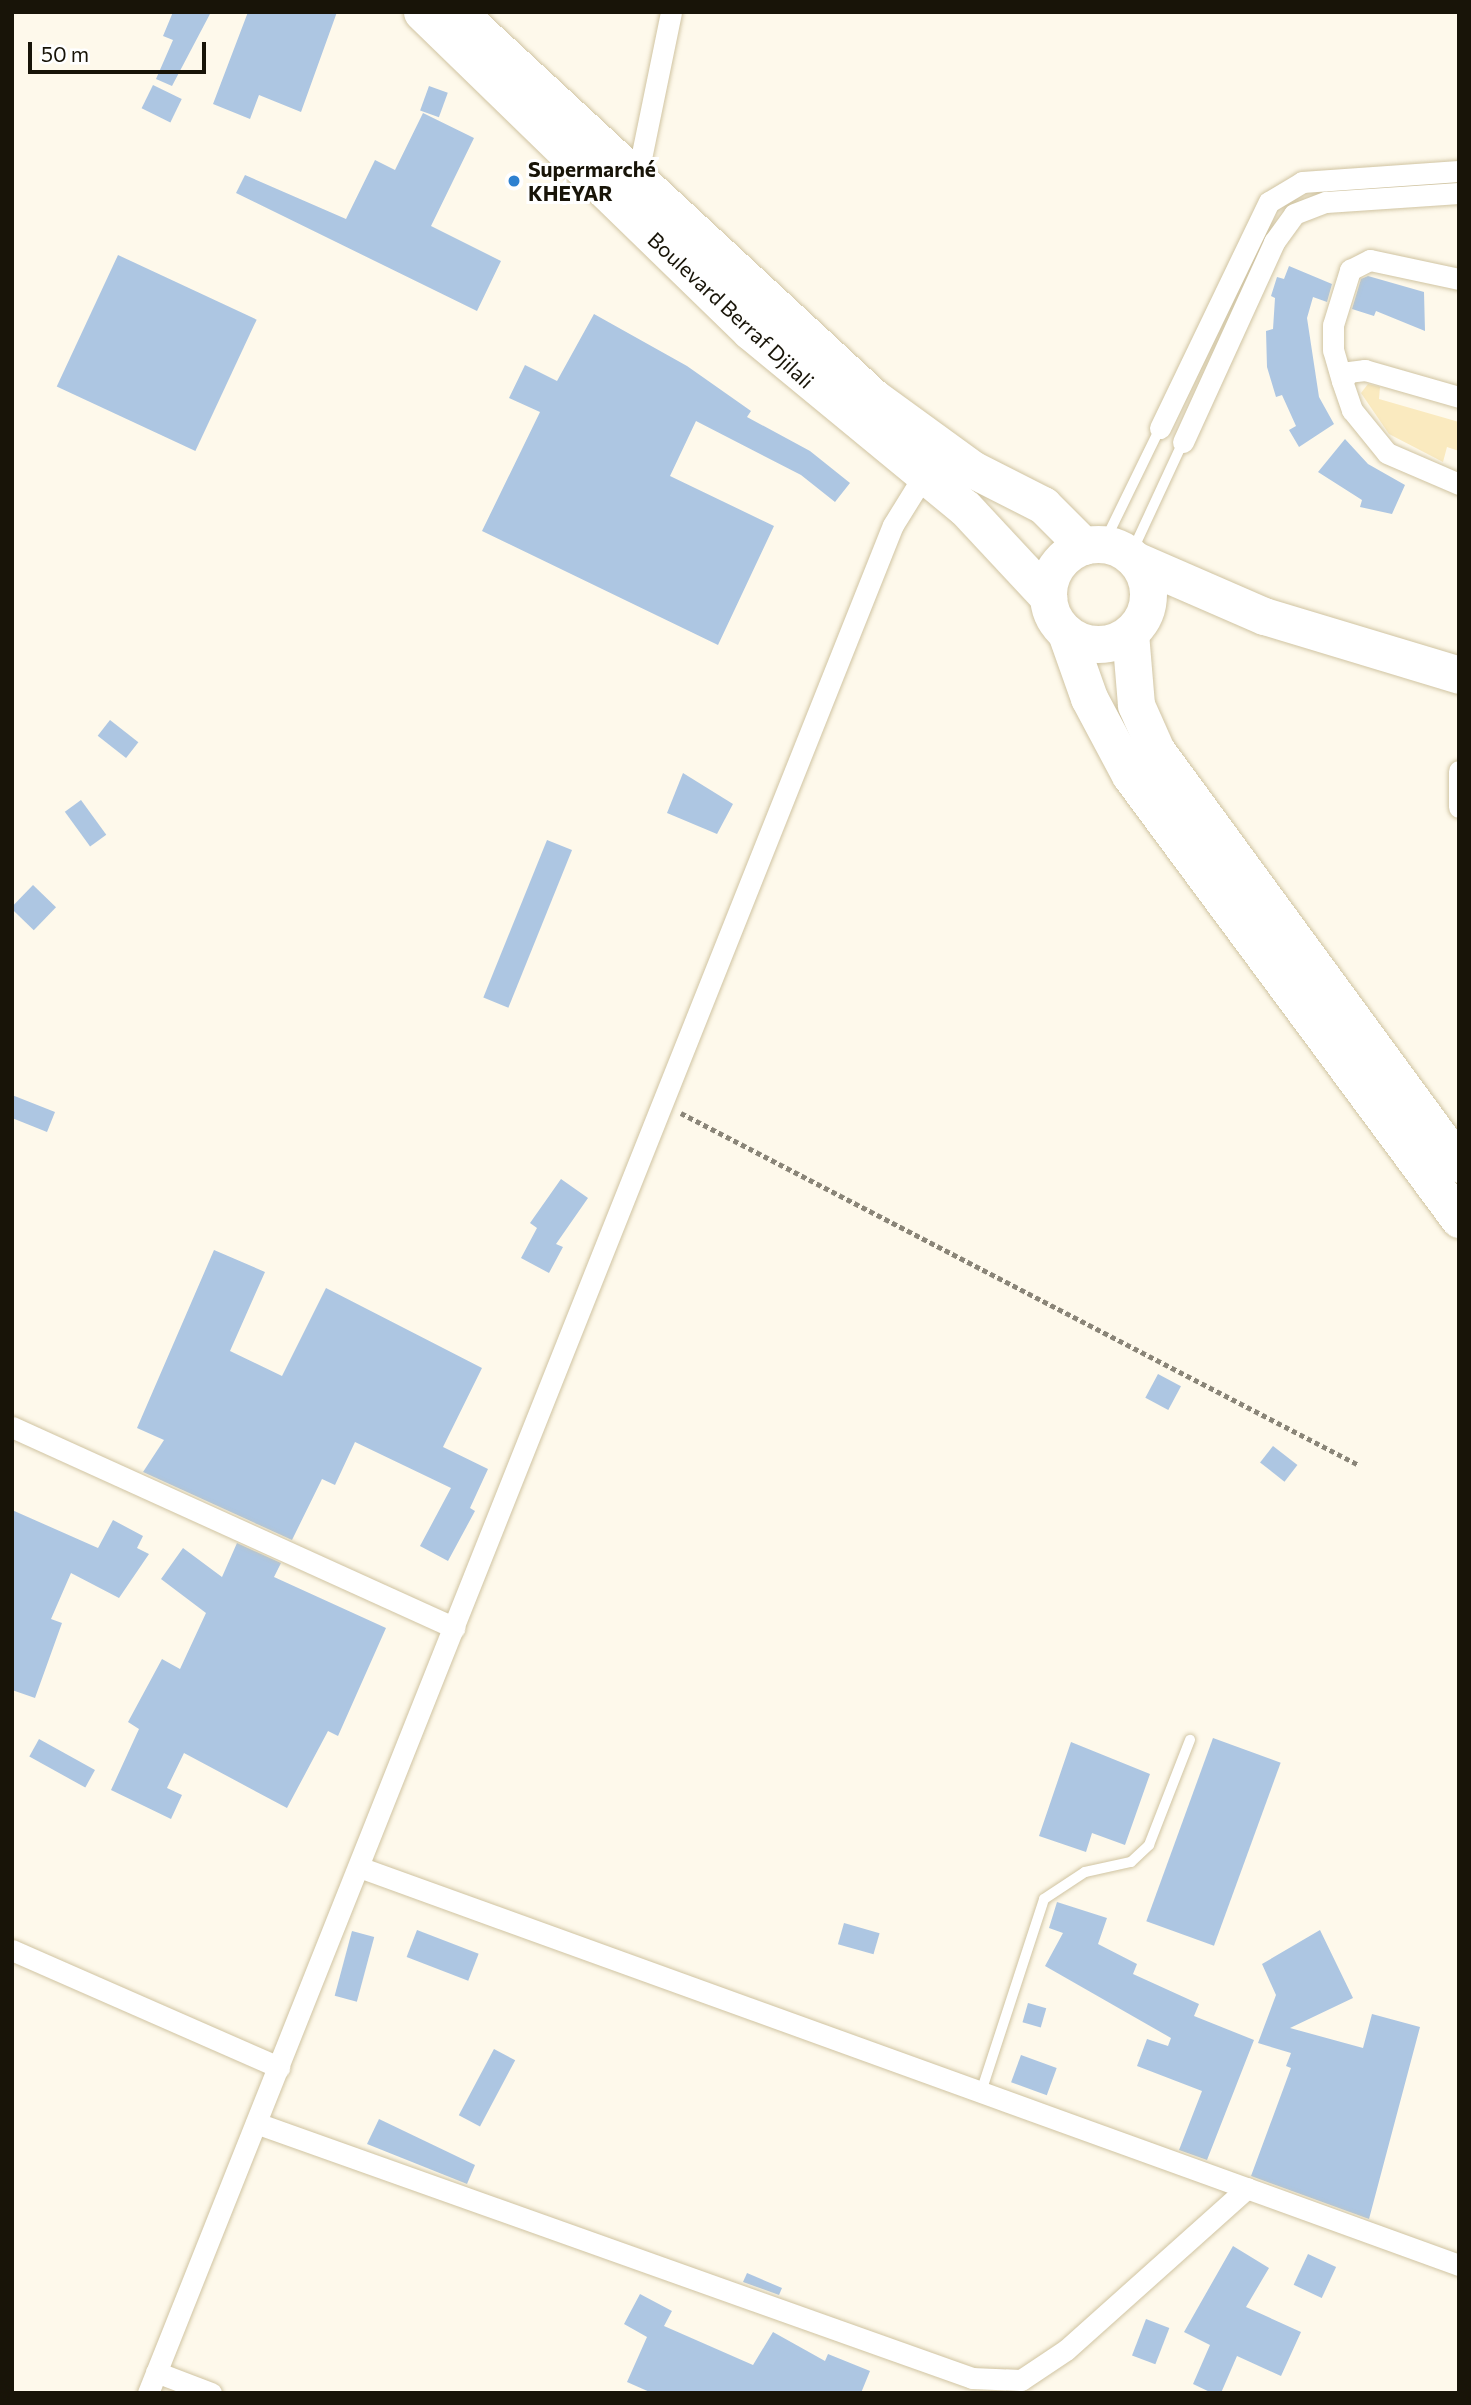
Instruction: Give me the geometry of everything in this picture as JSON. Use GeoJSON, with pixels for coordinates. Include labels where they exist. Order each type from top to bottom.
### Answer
{"type":"FeatureCollection","features":[{"type":"Feature","properties":{"kind":"highway","name":"Boulevard Berraf Djilali"},"geometry":{"type":"LineString","coordinates":[[422,12],[750,331],[987,529],[1048,597]]}},
{"type":"Feature","properties":{"kind":"highway","name":"Boulevard Berraf Djilali"},"geometry":{"type":"LineString","coordinates":[[458,12],[873,397],[972,469],[1043,505],[1113,552]]}},
{"type":"Feature","properties":{"kind":"highway"},"geometry":{"type":"LineString","coordinates":[[1113,552],[1148,598],[1130,633],[1136,705],[1156,750],[1459,1164]]}},
{"type":"Feature","properties":{"kind":"highway"},"geometry":{"type":"LineString","coordinates":[[1459,675],[1264,616],[1113,552],[1062,560],[1048,597],[1066,633],[1089,698],[1130,775],[1459,1219]]}},
{"type":"Feature","properties":{"kind":"highway"},"geometry":{"type":"LineString","coordinates":[[1066,633],[1105,644],[1130,633]]}},
{"type":"Feature","properties":{"kind":"street"},"geometry":{"type":"LineString","coordinates":[[637,178],[671,12]]}},
{"type":"Feature","properties":{"kind":"street"},"geometry":{"type":"LineString","coordinates":[[1160,428],[1269,202],[1303,182],[1459,171]]}},
{"type":"Feature","properties":{"kind":"street"},"geometry":{"type":"LineString","coordinates":[[1183,442],[1274,242],[1294,214],[1326,202],[1459,193]]}},
{"type":"Feature","properties":{"kind":"street"},"geometry":{"type":"LineString","coordinates":[[1459,279],[1370,260],[1350,270],[1333,325],[1333,350],[1342,381],[1362,426],[1387,453],[1459,484]]}},
{"type":"Feature","properties":{"kind":"street"},"geometry":{"type":"LineString","coordinates":[[1342,381],[1349,372],[1365,370],[1459,397]]}},
{"type":"Feature","properties":{"kind":"street"},"geometry":{"type":"LineString","coordinates":[[148,2393],[893,525],[924,475]]}},
{"type":"Feature","properties":{"kind":"street"},"geometry":{"type":"LineString","coordinates":[[1459,771],[1459,807]]}},
{"type":"Feature","properties":{"kind":"street"},"geometry":{"type":"LineString","coordinates":[[12,1427],[455,1628]]}},
{"type":"Feature","properties":{"kind":"street"},"geometry":{"type":"LineString","coordinates":[[359,1867],[1459,2264]]}},
{"type":"Feature","properties":{"kind":"street"},"geometry":{"type":"LineString","coordinates":[[12,1950],[279,2067]]}},
{"type":"Feature","properties":{"kind":"street"},"geometry":{"type":"LineString","coordinates":[[256,2123],[972,2378],[1021,2380],[1066,2350],[1247,2188]]}},
{"type":"Feature","properties":{"kind":"street"},"geometry":{"type":"LineString","coordinates":[[156,2372],[211,2393]]}},
{"type":"Feature","properties":{"kind":"lane"},"geometry":{"type":"LineString","coordinates":[[1113,552],[1160,428]]}},
{"type":"Feature","properties":{"kind":"lane"},"geometry":{"type":"LineString","coordinates":[[1113,552],[1183,442]]}},
{"type":"Feature","properties":{"kind":"lane"},"geometry":{"type":"LineString","coordinates":[[981,2092],[1044,1899],[1085,1872],[1130,1862],[1149,1845],[1190,1740]]}},
{"type":"Feature","properties":{"kind":"path"},"geometry":{"type":"LineString","coordinates":[[663,1104],[1357,1464]]}},
{"type":"Feature","properties":{"kind":"shaded area"},"geometry":{"type":"Polygon","coordinates":[[[1368,384],[1380,387],[1379,399],[1459,422],[1459,451],[1447,447],[1443,462],[1389,434],[1361,393],[1368,384]]]}},
{"type":"Feature","properties":{"kind":"building"},"geometry":{"type":"Polygon","coordinates":[[[173,12],[211,12],[172,86],[156,79],[173,40],[163,36],[173,12]]]}},
{"type":"Feature","properties":{"kind":"building"},"geometry":{"type":"Polygon","coordinates":[[[248,12],[337,12],[301,112],[259,95],[250,119],[213,104],[248,12]]]}},
{"type":"Feature","properties":{"kind":"building"},"geometry":{"type":"Polygon","coordinates":[[[153,85],[182,99],[170,122],[142,108],[153,85]]]}},
{"type":"Feature","properties":{"kind":"building"},"geometry":{"type":"Polygon","coordinates":[[[429,86],[448,93],[439,117],[420,110],[429,86]]]}},
{"type":"Feature","properties":{"kind":"building"},"geometry":{"type":"Polygon","coordinates":[[[423,113],[474,138],[431,226],[501,261],[477,311],[236,193],[245,175],[346,219],[375,160],[395,170],[423,113]]]}},
{"type":"Feature","properties":{"kind":"building"},"geometry":{"type":"Polygon","coordinates":[[[118,255],[257,320],[195,451],[57,386],[118,255]]]}},
{"type":"Feature","properties":{"kind":"building"},"geometry":{"type":"Polygon","coordinates":[[[1289,266],[1332,284],[1327,302],[1313,297],[1307,318],[1319,397],[1334,424],[1299,447],[1289,430],[1296,426],[1282,395],[1276,397],[1267,367],[1266,331],[1273,329],[1275,298],[1271,296],[1277,277],[1284,279],[1289,266]]]}},
{"type":"Feature","properties":{"kind":"building"},"geometry":{"type":"Polygon","coordinates":[[[1368,276],[1424,292],[1425,331],[1376,311],[1374,316],[1352,309],[1361,279],[1368,276]]]}},
{"type":"Feature","properties":{"kind":"building"},"geometry":{"type":"Polygon","coordinates":[[[594,314],[687,366],[751,411],[747,417],[810,451],[850,483],[835,502],[801,475],[696,421],[670,476],[774,526],[718,645],[482,531],[540,412],[509,398],[525,365],[557,381],[594,314]]]}},
{"type":"Feature","properties":{"kind":"building"},"geometry":{"type":"Polygon","coordinates":[[[1345,439],[1368,464],[1405,485],[1392,514],[1360,507],[1362,500],[1318,472],[1345,439]]]}},
{"type":"Feature","properties":{"kind":"building"},"geometry":{"type":"Polygon","coordinates":[[[110,720],[138,742],[126,758],[98,736],[110,720]]]}},
{"type":"Feature","properties":{"kind":"building"},"geometry":{"type":"Polygon","coordinates":[[[683,773],[733,804],[717,834],[667,813],[683,773]]]}},
{"type":"Feature","properties":{"kind":"building"},"geometry":{"type":"Polygon","coordinates":[[[81,800],[106,835],[90,847],[65,812],[81,800]]]}},
{"type":"Feature","properties":{"kind":"building"},"geometry":{"type":"Polygon","coordinates":[[[547,840],[572,850],[508,1008],[483,998],[547,840]]]}},
{"type":"Feature","properties":{"kind":"building"},"geometry":{"type":"Polygon","coordinates":[[[33,885],[56,907],[34,930],[12,909],[33,885]]]}},
{"type":"Feature","properties":{"kind":"building"},"geometry":{"type":"Polygon","coordinates":[[[12,1095],[55,1112],[47,1132],[12,1118],[12,1095]]]}},
{"type":"Feature","properties":{"kind":"building"},"geometry":{"type":"Polygon","coordinates":[[[561,1179],[588,1198],[556,1244],[563,1247],[549,1273],[521,1258],[537,1228],[530,1223],[561,1179]]]}},
{"type":"Feature","properties":{"kind":"building"},"geometry":{"type":"Polygon","coordinates":[[[214,1250],[265,1272],[230,1351],[282,1376],[326,1288],[482,1368],[443,1447],[488,1469],[470,1508],[475,1511],[448,1561],[420,1546],[451,1488],[355,1442],[335,1485],[322,1479],[292,1540],[143,1472],[164,1440],[137,1428],[214,1250]]]}},
{"type":"Feature","properties":{"kind":"building"},"geometry":{"type":"Polygon","coordinates":[[[1158,1374],[1181,1386],[1168,1410],[1145,1398],[1158,1374]]]}},
{"type":"Feature","properties":{"kind":"building"},"geometry":{"type":"Polygon","coordinates":[[[1273,1446],[1297,1465],[1284,1482],[1260,1463],[1273,1446]]]}},
{"type":"Feature","properties":{"kind":"building"},"geometry":{"type":"Polygon","coordinates":[[[12,1510],[98,1548],[113,1520],[143,1536],[137,1548],[149,1554],[119,1598],[71,1573],[51,1619],[62,1623],[35,1698],[12,1690],[12,1510]]]}},
{"type":"Feature","properties":{"kind":"building"},"geometry":{"type":"Polygon","coordinates":[[[237,1543],[281,1563],[274,1577],[386,1628],[338,1736],[328,1731],[287,1808],[184,1753],[167,1788],[182,1795],[171,1819],[111,1790],[139,1729],[128,1722],[162,1659],[180,1669],[206,1613],[161,1579],[183,1548],[222,1577],[237,1543]]]}},
{"type":"Feature","properties":{"kind":"building"},"geometry":{"type":"Polygon","coordinates":[[[1213,1738],[1281,1763],[1214,1946],[1146,1921],[1213,1738]]]}},
{"type":"Feature","properties":{"kind":"building"},"geometry":{"type":"Polygon","coordinates":[[[39,1739],[95,1770],[85,1788],[29,1756],[39,1739]]]}},
{"type":"Feature","properties":{"kind":"building"},"geometry":{"type":"Polygon","coordinates":[[[1071,1742],[1150,1774],[1125,1845],[1092,1833],[1086,1852],[1039,1836],[1071,1742]]]}},
{"type":"Feature","properties":{"kind":"building"},"geometry":{"type":"Polygon","coordinates":[[[1057,1902],[1107,1918],[1098,1944],[1137,1964],[1133,1974],[1199,2004],[1194,2016],[1254,2040],[1207,2160],[1179,2150],[1202,2091],[1137,2066],[1147,2039],[1168,2046],[1171,2038],[1045,1966],[1063,1933],[1049,1928],[1057,1902]]]}},
{"type":"Feature","properties":{"kind":"building"},"geometry":{"type":"Polygon","coordinates":[[[844,1923],[880,1933],[874,1954],[838,1944],[844,1923]]]}},
{"type":"Feature","properties":{"kind":"building"},"geometry":{"type":"Polygon","coordinates":[[[417,1930],[479,1954],[468,1981],[407,1957],[417,1930]]]}},
{"type":"Feature","properties":{"kind":"building"},"geometry":{"type":"Polygon","coordinates":[[[1320,1930],[1353,1998],[1290,2028],[1363,2048],[1372,2014],[1420,2027],[1369,2219],[1251,2176],[1291,2068],[1286,2066],[1291,2053],[1258,2043],[1276,1995],[1262,1964],[1320,1930]]]}},
{"type":"Feature","properties":{"kind":"building"},"geometry":{"type":"Polygon","coordinates":[[[352,1931],[374,1937],[357,2002],[335,1996],[352,1931]]]}},
{"type":"Feature","properties":{"kind":"building"},"geometry":{"type":"Polygon","coordinates":[[[1028,2003],[1046,2008],[1041,2027],[1022,2022],[1028,2003]]]}},
{"type":"Feature","properties":{"kind":"building"},"geometry":{"type":"Polygon","coordinates":[[[494,2049],[515,2060],[480,2126],[459,2115],[494,2049]]]}},
{"type":"Feature","properties":{"kind":"building"},"geometry":{"type":"Polygon","coordinates":[[[1021,2055],[1057,2068],[1047,2095],[1011,2082],[1021,2055]]]}},
{"type":"Feature","properties":{"kind":"building"},"geometry":{"type":"Polygon","coordinates":[[[379,2119],[475,2165],[467,2184],[367,2144],[379,2119]]]}},
{"type":"Feature","properties":{"kind":"building"},"geometry":{"type":"Polygon","coordinates":[[[1233,2246],[1269,2268],[1246,2307],[1301,2332],[1281,2376],[1237,2356],[1221,2393],[1212,2393],[1193,2384],[1210,2345],[1184,2332],[1233,2246]]]}},
{"type":"Feature","properties":{"kind":"building"},"geometry":{"type":"Polygon","coordinates":[[[1308,2254],[1336,2267],[1322,2298],[1294,2285],[1308,2254]]]}},
{"type":"Feature","properties":{"kind":"building"},"geometry":{"type":"Polygon","coordinates":[[[747,2273],[782,2288],[779,2295],[743,2282],[747,2273]]]}},
{"type":"Feature","properties":{"kind":"building"},"geometry":{"type":"Polygon","coordinates":[[[640,2294],[672,2311],[664,2326],[753,2365],[773,2332],[825,2361],[828,2354],[870,2371],[861,2393],[652,2393],[627,2382],[647,2337],[624,2324],[640,2294]]]}},
{"type":"Feature","properties":{"kind":"building"},"geometry":{"type":"Polygon","coordinates":[[[1146,2319],[1169,2328],[1155,2364],[1132,2355],[1146,2319]]]}},
{"type":"Feature","properties":{"kind":"place","name":"Supermarché KHEYAR"},"geometry":{"type":"Point","coordinates":[514,181]}}]}
